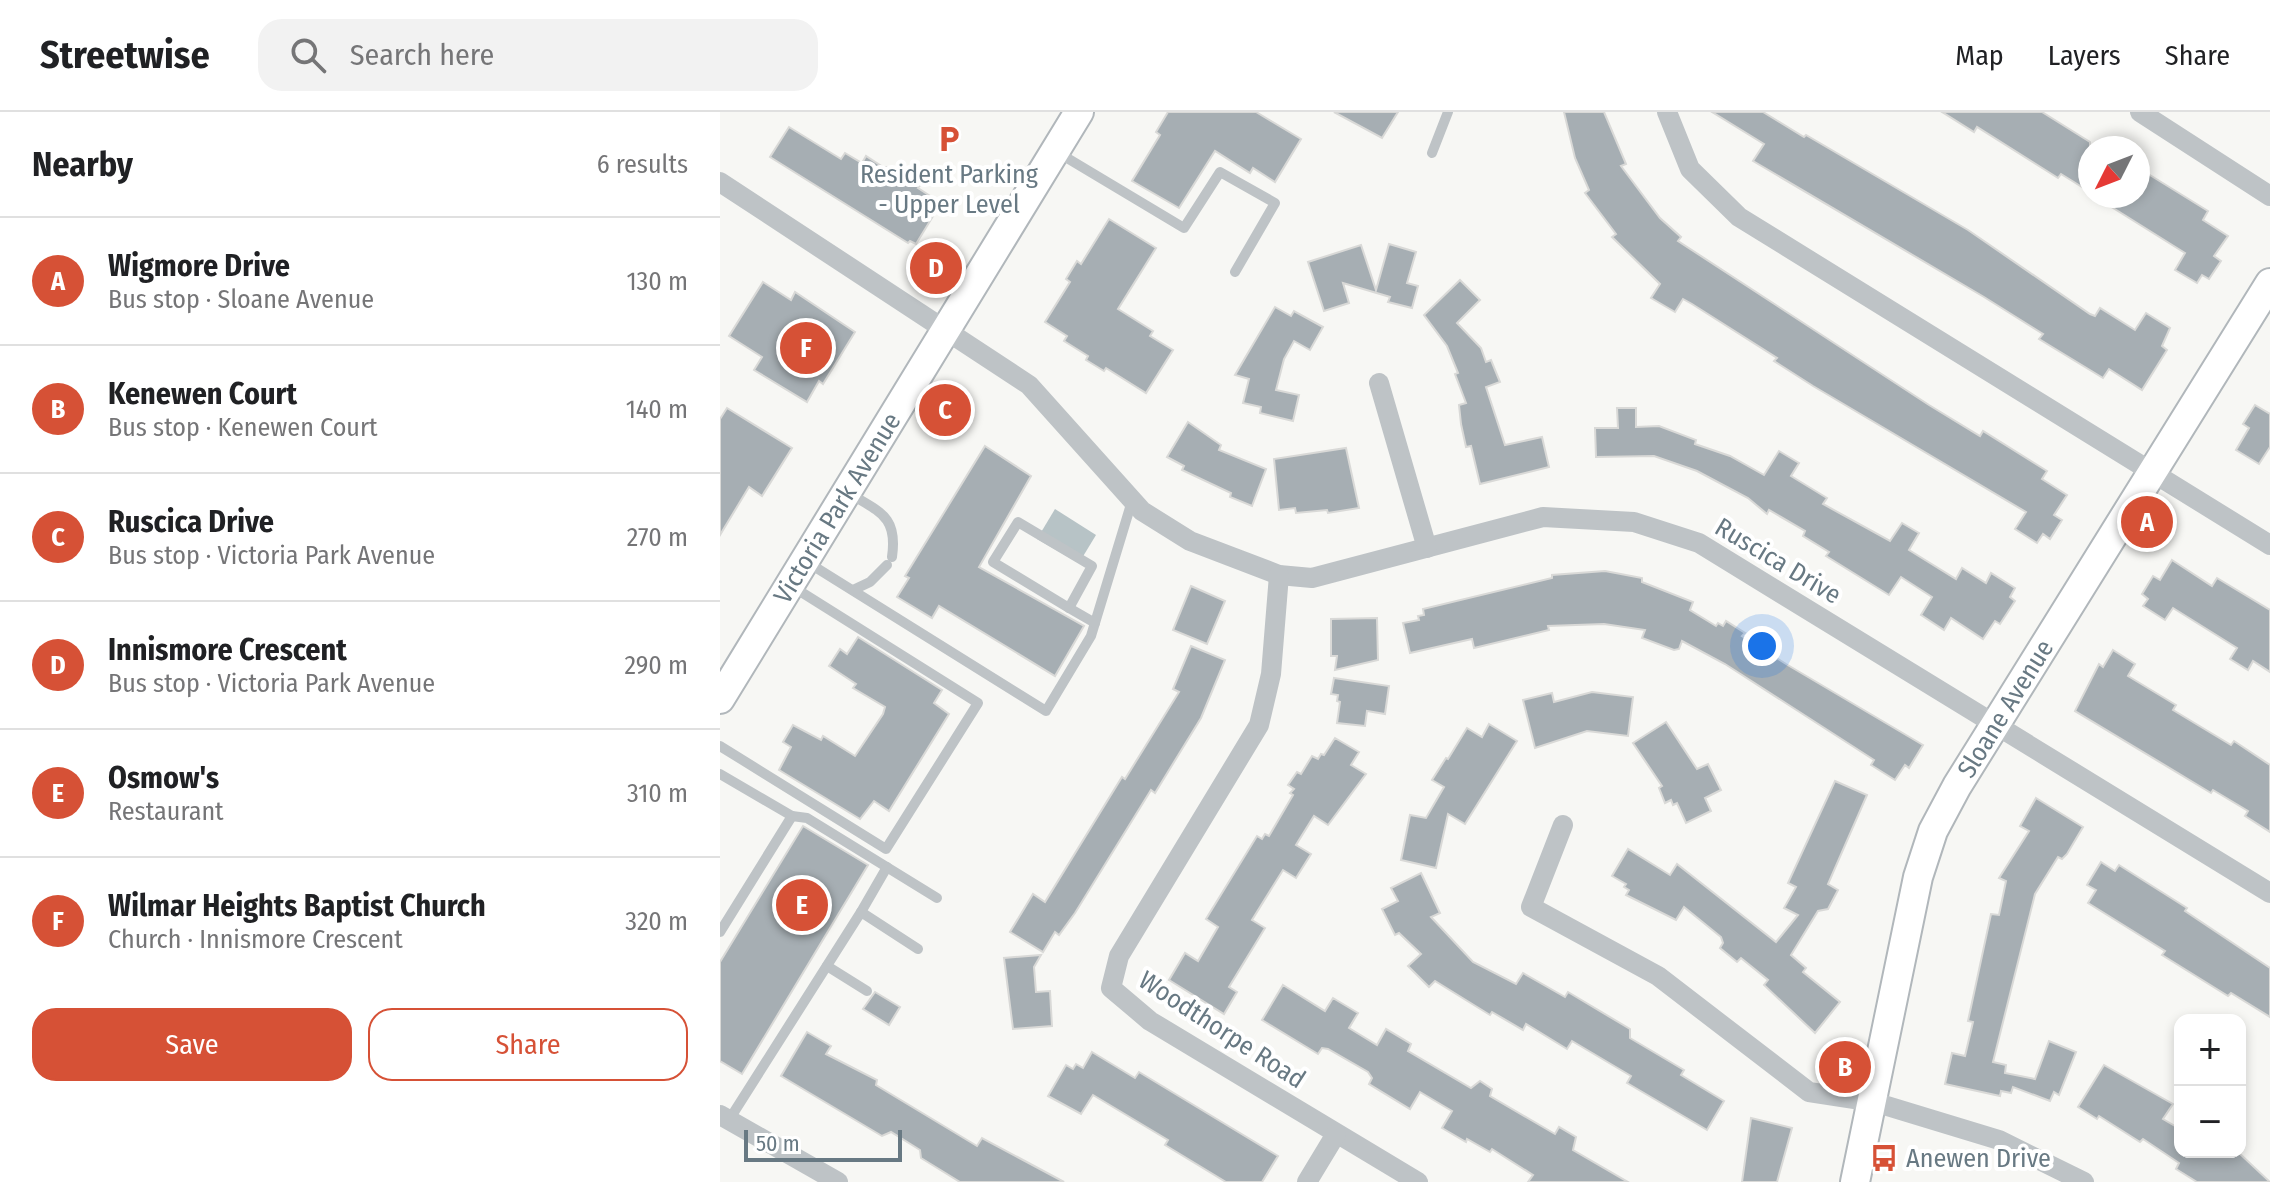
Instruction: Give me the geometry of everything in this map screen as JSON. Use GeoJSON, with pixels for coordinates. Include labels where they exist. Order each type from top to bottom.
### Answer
{"type":"FeatureCollection","features":[{"type":"Feature","properties":{"kind":"street","name":"Victoria Park Avenue"},"geometry":{"type":"LineString","coordinates":[[720,698],[1079,112]]}},
{"type":"Feature","properties":{"kind":"street"},"geometry":{"type":"LineString","coordinates":[[1667,112],[1690,169],[1739,217],[2152,469],[2270,545]]}},
{"type":"Feature","properties":{"kind":"street"},"geometry":{"type":"LineString","coordinates":[[2140,112],[2270,196]]}},
{"type":"Feature","properties":{"kind":"street","name":"Ruscica Drive"},"geometry":{"type":"LineString","coordinates":[[720,182],[1029,385],[1132,501],[1190,541],[1279,575],[1312,578],[1543,517],[1634,522],[1686,538],[1699,543],[2270,893]]}},
{"type":"Feature","properties":{"kind":"street","name":"Sloane Avenue"},"geometry":{"type":"LineString","coordinates":[[1855,1182],[1874,1102],[1918,877],[1933,831],[1994,724],[2270,283]]}},
{"type":"Feature","properties":{"kind":"street"},"geometry":{"type":"LineString","coordinates":[[1379,383],[1427,548]]}},
{"type":"Feature","properties":{"kind":"street","name":"Woodthorpe Road"},"geometry":{"type":"LineString","coordinates":[[1279,575],[1271,674],[1259,725],[1119,956],[1111,988],[1150,1021],[1418,1182]]}},
{"type":"Feature","properties":{"kind":"street"},"geometry":{"type":"LineString","coordinates":[[1563,825],[1531,907],[1658,976],[1809,1092],[1874,1102],[1999,1140],[2084,1182]]}},
{"type":"Feature","properties":{"kind":"street"},"geometry":{"type":"LineString","coordinates":[[724,1118],[838,1182]]}},
{"type":"Feature","properties":{"kind":"street"},"geometry":{"type":"LineString","coordinates":[[1307,1182],[1336,1134]]}},
{"type":"Feature","properties":{"kind":"lane"},"geometry":{"type":"LineString","coordinates":[[1432,153],[1448,112]]}},
{"type":"Feature","properties":{"kind":"lane"},"geometry":{"type":"LineString","coordinates":[[1056,151],[1184,228],[1220,172],[1275,203],[1235,272]]}},
{"type":"Feature","properties":{"kind":"lane"},"geometry":{"type":"LineString","coordinates":[[847,492],[890,522],[895,534],[889,561],[870,582],[853,590]]}},
{"type":"Feature","properties":{"kind":"lane"},"geometry":{"type":"LineString","coordinates":[[798,573],[853,590],[1046,711],[1091,636],[1132,501]]}},
{"type":"Feature","properties":{"kind":"lane"},"geometry":{"type":"LineString","coordinates":[[1069,608],[1092,566],[1018,522],[993,562],[1069,608],[1095,623]]}},
{"type":"Feature","properties":{"kind":"lane"},"geometry":{"type":"LineString","coordinates":[[720,746],[886,849],[978,703],[798,573]]}},
{"type":"Feature","properties":{"kind":"lane"},"geometry":{"type":"LineString","coordinates":[[720,774],[792,816],[807,818],[937,898]]}},
{"type":"Feature","properties":{"kind":"lane"},"geometry":{"type":"LineString","coordinates":[[720,932],[792,816]]}},
{"type":"Feature","properties":{"kind":"lane"},"geometry":{"type":"LineString","coordinates":[[724,1118],[827,966],[887,867]]}},
{"type":"Feature","properties":{"kind":"lane"},"geometry":{"type":"LineString","coordinates":[[861,912],[918,949]]}},
{"type":"Feature","properties":{"kind":"lane"},"geometry":{"type":"LineString","coordinates":[[827,966],[867,991]]}},
{"type":"Feature","properties":{"kind":"shaded area"},"geometry":{"type":"Polygon","coordinates":[[[1055,509],[1096,535],[1079,563],[1037,539],[1055,509]]]}},
{"type":"Feature","properties":{"kind":"building"},"geometry":{"type":"Polygon","coordinates":[[[1168,112],[1256,112],[1301,139],[1275,182],[1253,168],[1250,173],[1215,151],[1179,208],[1132,181],[1160,135],[1156,132],[1168,112]]]}},
{"type":"Feature","properties":{"kind":"building"},"geometry":{"type":"Polygon","coordinates":[[[1334,112],[1398,112],[1382,138],[1334,112]]]}},
{"type":"Feature","properties":{"kind":"building"},"geometry":{"type":"Polygon","coordinates":[[[1564,112],[1604,112],[1626,164],[1621,166],[1660,218],[1681,237],[1678,241],[1929,405],[1980,436],[1983,431],[2047,471],[2042,479],[2067,495],[2054,515],[2062,520],[2050,539],[2043,534],[2037,543],[2015,529],[2026,512],[1813,386],[1774,361],[1777,358],[1692,304],[1683,299],[1675,312],[1651,298],[1660,284],[1612,237],[1616,234],[1585,193],[1589,190],[1575,158],[1564,112]]]}},
{"type":"Feature","properties":{"kind":"building"},"geometry":{"type":"Polygon","coordinates":[[[1712,112],[1763,112],[1968,230],[2090,314],[2095,316],[2100,308],[2135,330],[2146,313],[2170,328],[2162,346],[2167,350],[2142,390],[2109,369],[2103,378],[2039,339],[2043,334],[1984,297],[1753,161],[1764,144],[1712,112]]]}},
{"type":"Feature","properties":{"kind":"building"},"geometry":{"type":"Polygon","coordinates":[[[1942,112],[2042,112],[2080,136],[2078,185],[2061,174],[2058,178],[1977,127],[1974,132],[1942,112]]]}},
{"type":"Feature","properties":{"kind":"building"},"geometry":{"type":"Polygon","coordinates":[[[789,127],[841,159],[845,153],[862,163],[866,156],[921,184],[918,188],[941,203],[916,244],[908,243],[770,157],[789,127]]]}},
{"type":"Feature","properties":{"kind":"building"},"geometry":{"type":"Polygon","coordinates":[[[2150,175],[2208,211],[2203,220],[2228,236],[2214,256],[2221,261],[2209,279],[2202,275],[2197,283],[2175,270],[2185,253],[2113,208],[2150,208],[2150,175]]]}},
{"type":"Feature","properties":{"kind":"building"},"geometry":{"type":"Polygon","coordinates":[[[1109,219],[1156,248],[1118,309],[1153,331],[1150,336],[1173,350],[1146,393],[1106,368],[1104,371],[1086,360],[1088,356],[1064,341],[1067,336],[1045,322],[1070,282],[1066,279],[1077,261],[1081,264],[1109,219]]]}},
{"type":"Feature","properties":{"kind":"building"},"geometry":{"type":"Polygon","coordinates":[[[1389,244],[1416,252],[1407,283],[1418,286],[1412,308],[1388,302],[1390,297],[1343,283],[1349,303],[1324,311],[1308,262],[1361,245],[1376,290],[1389,244]]]}},
{"type":"Feature","properties":{"kind":"building"},"geometry":{"type":"Polygon","coordinates":[[[1460,280],[1480,300],[1457,323],[1481,348],[1486,362],[1491,360],[1500,382],[1486,387],[1505,445],[1542,437],[1549,467],[1480,484],[1471,446],[1466,447],[1461,424],[1459,405],[1466,403],[1455,374],[1458,373],[1447,346],[1424,315],[1460,280]]]}},
{"type":"Feature","properties":{"kind":"building"},"geometry":{"type":"Polygon","coordinates":[[[763,282],[791,300],[795,292],[855,332],[823,384],[819,381],[807,402],[754,370],[762,357],[729,336],[763,282]]]}},
{"type":"Feature","properties":{"kind":"building"},"geometry":{"type":"Polygon","coordinates":[[[1275,307],[1291,316],[1294,311],[1323,327],[1310,350],[1294,341],[1284,359],[1276,390],[1299,395],[1293,421],[1260,413],[1261,407],[1243,403],[1249,379],[1235,375],[1275,307]]]}},
{"type":"Feature","properties":{"kind":"building"},"geometry":{"type":"Polygon","coordinates":[[[2255,405],[2270,414],[2270,447],[2259,464],[2236,450],[2249,428],[2243,424],[2255,405]]]}},
{"type":"Feature","properties":{"kind":"building"},"geometry":{"type":"Polygon","coordinates":[[[727,408],[792,448],[762,496],[749,487],[720,535],[720,419],[727,408]]]}},
{"type":"Feature","properties":{"kind":"building"},"geometry":{"type":"Polygon","coordinates":[[[1617,408],[1636,408],[1636,427],[1659,426],[1696,440],[1695,444],[1730,456],[1764,475],[1779,451],[1799,463],[1791,476],[1827,498],[1823,504],[1890,541],[1902,523],[1919,533],[1909,550],[1956,579],[1962,568],[1986,583],[1991,573],[2015,588],[2010,597],[2015,601],[2000,624],[1995,621],[1983,639],[1951,618],[1944,630],[1921,615],[1932,597],[1901,577],[1889,595],[1826,556],[1829,552],[1803,536],[1805,531],[1769,510],[1767,514],[1748,498],[1697,471],[1654,456],[1596,457],[1595,428],[1618,428],[1617,408]]]}},
{"type":"Feature","properties":{"kind":"building"},"geometry":{"type":"Polygon","coordinates":[[[1188,422],[1221,445],[1219,450],[1266,469],[1252,506],[1182,470],[1184,466],[1167,457],[1188,422]]]}},
{"type":"Feature","properties":{"kind":"building"},"geometry":{"type":"Polygon","coordinates":[[[985,446],[1031,476],[979,567],[1084,626],[1055,676],[939,606],[932,618],[897,597],[909,578],[905,576],[985,446]]]}},
{"type":"Feature","properties":{"kind":"building"},"geometry":{"type":"Polygon","coordinates":[[[1346,448],[1359,508],[1328,513],[1327,510],[1296,513],[1295,508],[1279,510],[1274,459],[1346,448]]]}},
{"type":"Feature","properties":{"kind":"building"},"geometry":{"type":"Polygon","coordinates":[[[2172,560],[2212,586],[2217,578],[2270,610],[2270,672],[2253,661],[2248,670],[2230,659],[2237,648],[2173,608],[2165,620],[2143,606],[2148,599],[2142,594],[2153,576],[2160,580],[2172,560]]]}},
{"type":"Feature","properties":{"kind":"building"},"geometry":{"type":"Polygon","coordinates":[[[1605,571],[1642,578],[1642,582],[1693,602],[1690,610],[1716,626],[1718,623],[1723,626],[1726,621],[1745,633],[1742,636],[1786,664],[1923,745],[1909,768],[1905,765],[1895,780],[1871,765],[1874,760],[1725,664],[1682,641],[1679,649],[1674,650],[1642,638],[1645,630],[1604,624],[1548,626],[1549,630],[1474,648],[1472,639],[1410,653],[1403,623],[1419,620],[1418,616],[1424,615],[1423,609],[1552,578],[1552,575],[1605,571]]]}},
{"type":"Feature","properties":{"kind":"building"},"geometry":{"type":"Polygon","coordinates":[[[1191,586],[1225,601],[1207,644],[1173,630],[1191,586]]]}},
{"type":"Feature","properties":{"kind":"building"},"geometry":{"type":"Polygon","coordinates":[[[1377,618],[1378,660],[1335,670],[1337,656],[1331,656],[1331,619],[1377,618]]]}},
{"type":"Feature","properties":{"kind":"building"},"geometry":{"type":"Polygon","coordinates":[[[858,637],[942,690],[934,703],[949,714],[889,811],[874,801],[860,819],[779,770],[791,747],[783,742],[793,725],[821,740],[823,736],[855,756],[883,714],[885,707],[853,688],[856,684],[829,666],[840,649],[847,654],[858,637]]]}},
{"type":"Feature","properties":{"kind":"building"},"geometry":{"type":"Polygon","coordinates":[[[1191,646],[1225,660],[1201,718],[1155,793],[1151,790],[1075,913],[1059,935],[1055,932],[1043,952],[1010,932],[1033,894],[1045,902],[1122,777],[1125,779],[1179,692],[1173,689],[1191,646]]]}},
{"type":"Feature","properties":{"kind":"building"},"geometry":{"type":"Polygon","coordinates":[[[2113,650],[2135,664],[2128,676],[2176,705],[2173,710],[2231,745],[2234,741],[2270,765],[2270,832],[2245,816],[2248,811],[2213,790],[2211,793],[2075,711],[2099,664],[2103,667],[2113,650]]]}},
{"type":"Feature","properties":{"kind":"building"},"geometry":{"type":"Polygon","coordinates":[[[1334,678],[1389,686],[1385,714],[1367,711],[1365,726],[1337,723],[1340,702],[1337,701],[1338,695],[1331,694],[1334,678]]]}},
{"type":"Feature","properties":{"kind":"building"},"geometry":{"type":"Polygon","coordinates":[[[1592,692],[1633,697],[1628,736],[1587,731],[1535,748],[1523,700],[1552,693],[1554,702],[1592,692]]]}},
{"type":"Feature","properties":{"kind":"building"},"geometry":{"type":"Polygon","coordinates":[[[1666,722],[1697,769],[1708,764],[1721,790],[1705,798],[1711,811],[1686,823],[1677,803],[1673,805],[1671,800],[1665,803],[1659,788],[1662,786],[1633,743],[1666,722]]]}},
{"type":"Feature","properties":{"kind":"building"},"geometry":{"type":"Polygon","coordinates":[[[1489,724],[1517,741],[1465,824],[1448,814],[1436,868],[1401,860],[1410,815],[1426,818],[1444,787],[1432,780],[1446,758],[1467,728],[1482,737],[1489,724]]]}},
{"type":"Feature","properties":{"kind":"building"},"geometry":{"type":"Polygon","coordinates":[[[1335,738],[1359,752],[1351,765],[1366,774],[1328,825],[1314,816],[1296,845],[1311,854],[1296,878],[1283,870],[1252,920],[1265,928],[1229,987],[1237,992],[1224,1014],[1169,980],[1185,953],[1198,961],[1218,927],[1206,919],[1257,836],[1262,839],[1265,834],[1269,836],[1293,795],[1290,793],[1294,789],[1288,785],[1297,772],[1301,774],[1312,756],[1318,759],[1321,754],[1324,755],[1335,738]]]}},
{"type":"Feature","properties":{"kind":"building"},"geometry":{"type":"Polygon","coordinates":[[[1835,781],[1867,795],[1828,884],[1838,890],[1828,909],[1818,911],[1791,955],[1806,968],[1803,972],[1840,1002],[1815,1033],[1764,985],[1768,980],[1741,958],[1737,962],[1720,948],[1723,943],[1721,937],[1684,907],[1676,920],[1626,895],[1629,890],[1624,887],[1626,884],[1612,876],[1628,849],[1670,875],[1677,864],[1776,942],[1798,915],[1784,908],[1796,887],[1788,883],[1835,781]]]}},
{"type":"Feature","properties":{"kind":"building"},"geometry":{"type":"Polygon","coordinates":[[[2036,798],[2083,827],[2067,854],[2062,859],[2058,857],[2035,894],[1993,1062],[2006,1065],[2005,1073],[2035,1079],[2049,1041],[2076,1052],[2059,1095],[2054,1092],[2050,1101],[2013,1087],[2011,1093],[2001,1091],[2000,1096],[1945,1084],[1952,1053],[1965,1056],[1973,1022],[1968,1021],[1991,914],[1999,915],[2006,881],[1999,878],[2029,831],[2020,826],[2036,798]]]}},
{"type":"Feature","properties":{"kind":"building"},"geometry":{"type":"Polygon","coordinates":[[[803,826],[868,865],[742,1074],[720,1061],[720,962],[803,826]]]}},
{"type":"Feature","properties":{"kind":"building"},"geometry":{"type":"Polygon","coordinates":[[[2101,862],[2115,871],[2119,865],[2187,908],[2185,911],[2270,968],[2270,1017],[2231,993],[2228,996],[2162,955],[2165,951],[2088,903],[2096,890],[2087,885],[2101,862]]]}},
{"type":"Feature","properties":{"kind":"building"},"geometry":{"type":"Polygon","coordinates":[[[1421,873],[1440,913],[1431,917],[1473,962],[1516,984],[1523,973],[1565,997],[1568,992],[1630,1029],[1630,1038],[1684,1070],[1681,1075],[1724,1101],[1707,1130],[1627,1083],[1631,1076],[1572,1041],[1567,1049],[1526,1024],[1523,1030],[1492,1012],[1490,1015],[1435,981],[1429,987],[1408,966],[1421,954],[1399,933],[1395,935],[1382,909],[1398,901],[1391,888],[1421,873]]]}},
{"type":"Feature","properties":{"kind":"building"},"geometry":{"type":"Polygon","coordinates":[[[1041,955],[1034,967],[1036,992],[1050,991],[1052,1026],[1013,1029],[1004,958],[1041,955]]]}},
{"type":"Feature","properties":{"kind":"building"},"geometry":{"type":"Polygon","coordinates":[[[1283,985],[1325,1011],[1333,998],[1358,1013],[1349,1028],[1377,1045],[1386,1029],[1411,1044],[1408,1051],[1471,1088],[1480,1081],[1492,1089],[1490,1096],[1555,1134],[1559,1127],[1576,1137],[1573,1150],[1628,1182],[1528,1182],[1533,1175],[1492,1149],[1490,1152],[1467,1139],[1466,1142],[1442,1128],[1452,1111],[1420,1092],[1410,1109],[1369,1084],[1372,1078],[1368,1072],[1328,1049],[1322,1048],[1318,1054],[1262,1020],[1283,985]]]}},
{"type":"Feature","properties":{"kind":"building"},"geometry":{"type":"Polygon","coordinates":[[[875,992],[900,1007],[889,1025],[863,1009],[875,992]]]}},
{"type":"Feature","properties":{"kind":"building"},"geometry":{"type":"Polygon","coordinates":[[[807,1032],[831,1046],[826,1054],[877,1080],[876,1085],[977,1146],[982,1138],[1064,1182],[960,1182],[921,1158],[920,1150],[891,1132],[882,1136],[781,1076],[807,1032]]]}},
{"type":"Feature","properties":{"kind":"building"},"geometry":{"type":"Polygon","coordinates":[[[1092,1052],[1135,1078],[1139,1072],[1278,1156],[1262,1182],[1226,1182],[1165,1145],[1168,1140],[1093,1095],[1081,1114],[1048,1096],[1066,1065],[1073,1069],[1076,1064],[1083,1068],[1092,1052]]]}},
{"type":"Feature","properties":{"kind":"building"},"geometry":{"type":"Polygon","coordinates":[[[2104,1065],[2173,1104],[2163,1119],[2174,1125],[2174,1158],[2244,1158],[2270,1182],[2197,1182],[2176,1169],[2179,1163],[2143,1139],[2140,1142],[2099,1116],[2097,1119],[2078,1107],[2104,1065]]]}},
{"type":"Feature","properties":{"kind":"building"},"geometry":{"type":"Polygon","coordinates":[[[1751,1118],[1792,1128],[1777,1182],[1742,1182],[1751,1118]]]}},
{"type":"Feature","properties":{"kind":"place","name":"Resident Parking - Upper Level"},"geometry":{"type":"Point","coordinates":[949,139]}},
{"type":"Feature","properties":{"kind":"place","name":"Innismore Crescent"},"geometry":{"type":"Point","coordinates":[936,268]}},
{"type":"Feature","properties":{"kind":"place","name":"Wilmar Heights Baptist Church"},"geometry":{"type":"Point","coordinates":[806,348]}},
{"type":"Feature","properties":{"kind":"place","name":"Ruscica Drive"},"geometry":{"type":"Point","coordinates":[945,410]}},
{"type":"Feature","properties":{"kind":"place","name":"Wigmore Drive"},"geometry":{"type":"Point","coordinates":[2147,522]}},
{"type":"Feature","properties":{"kind":"place","name":"Osmow's"},"geometry":{"type":"Point","coordinates":[802,905]}},
{"type":"Feature","properties":{"kind":"place","name":"Kenewen Court"},"geometry":{"type":"Point","coordinates":[1845,1067]}},
{"type":"Feature","properties":{"kind":"place","name":"Anewen Drive"},"geometry":{"type":"Point","coordinates":[1884,1158]}}]}
